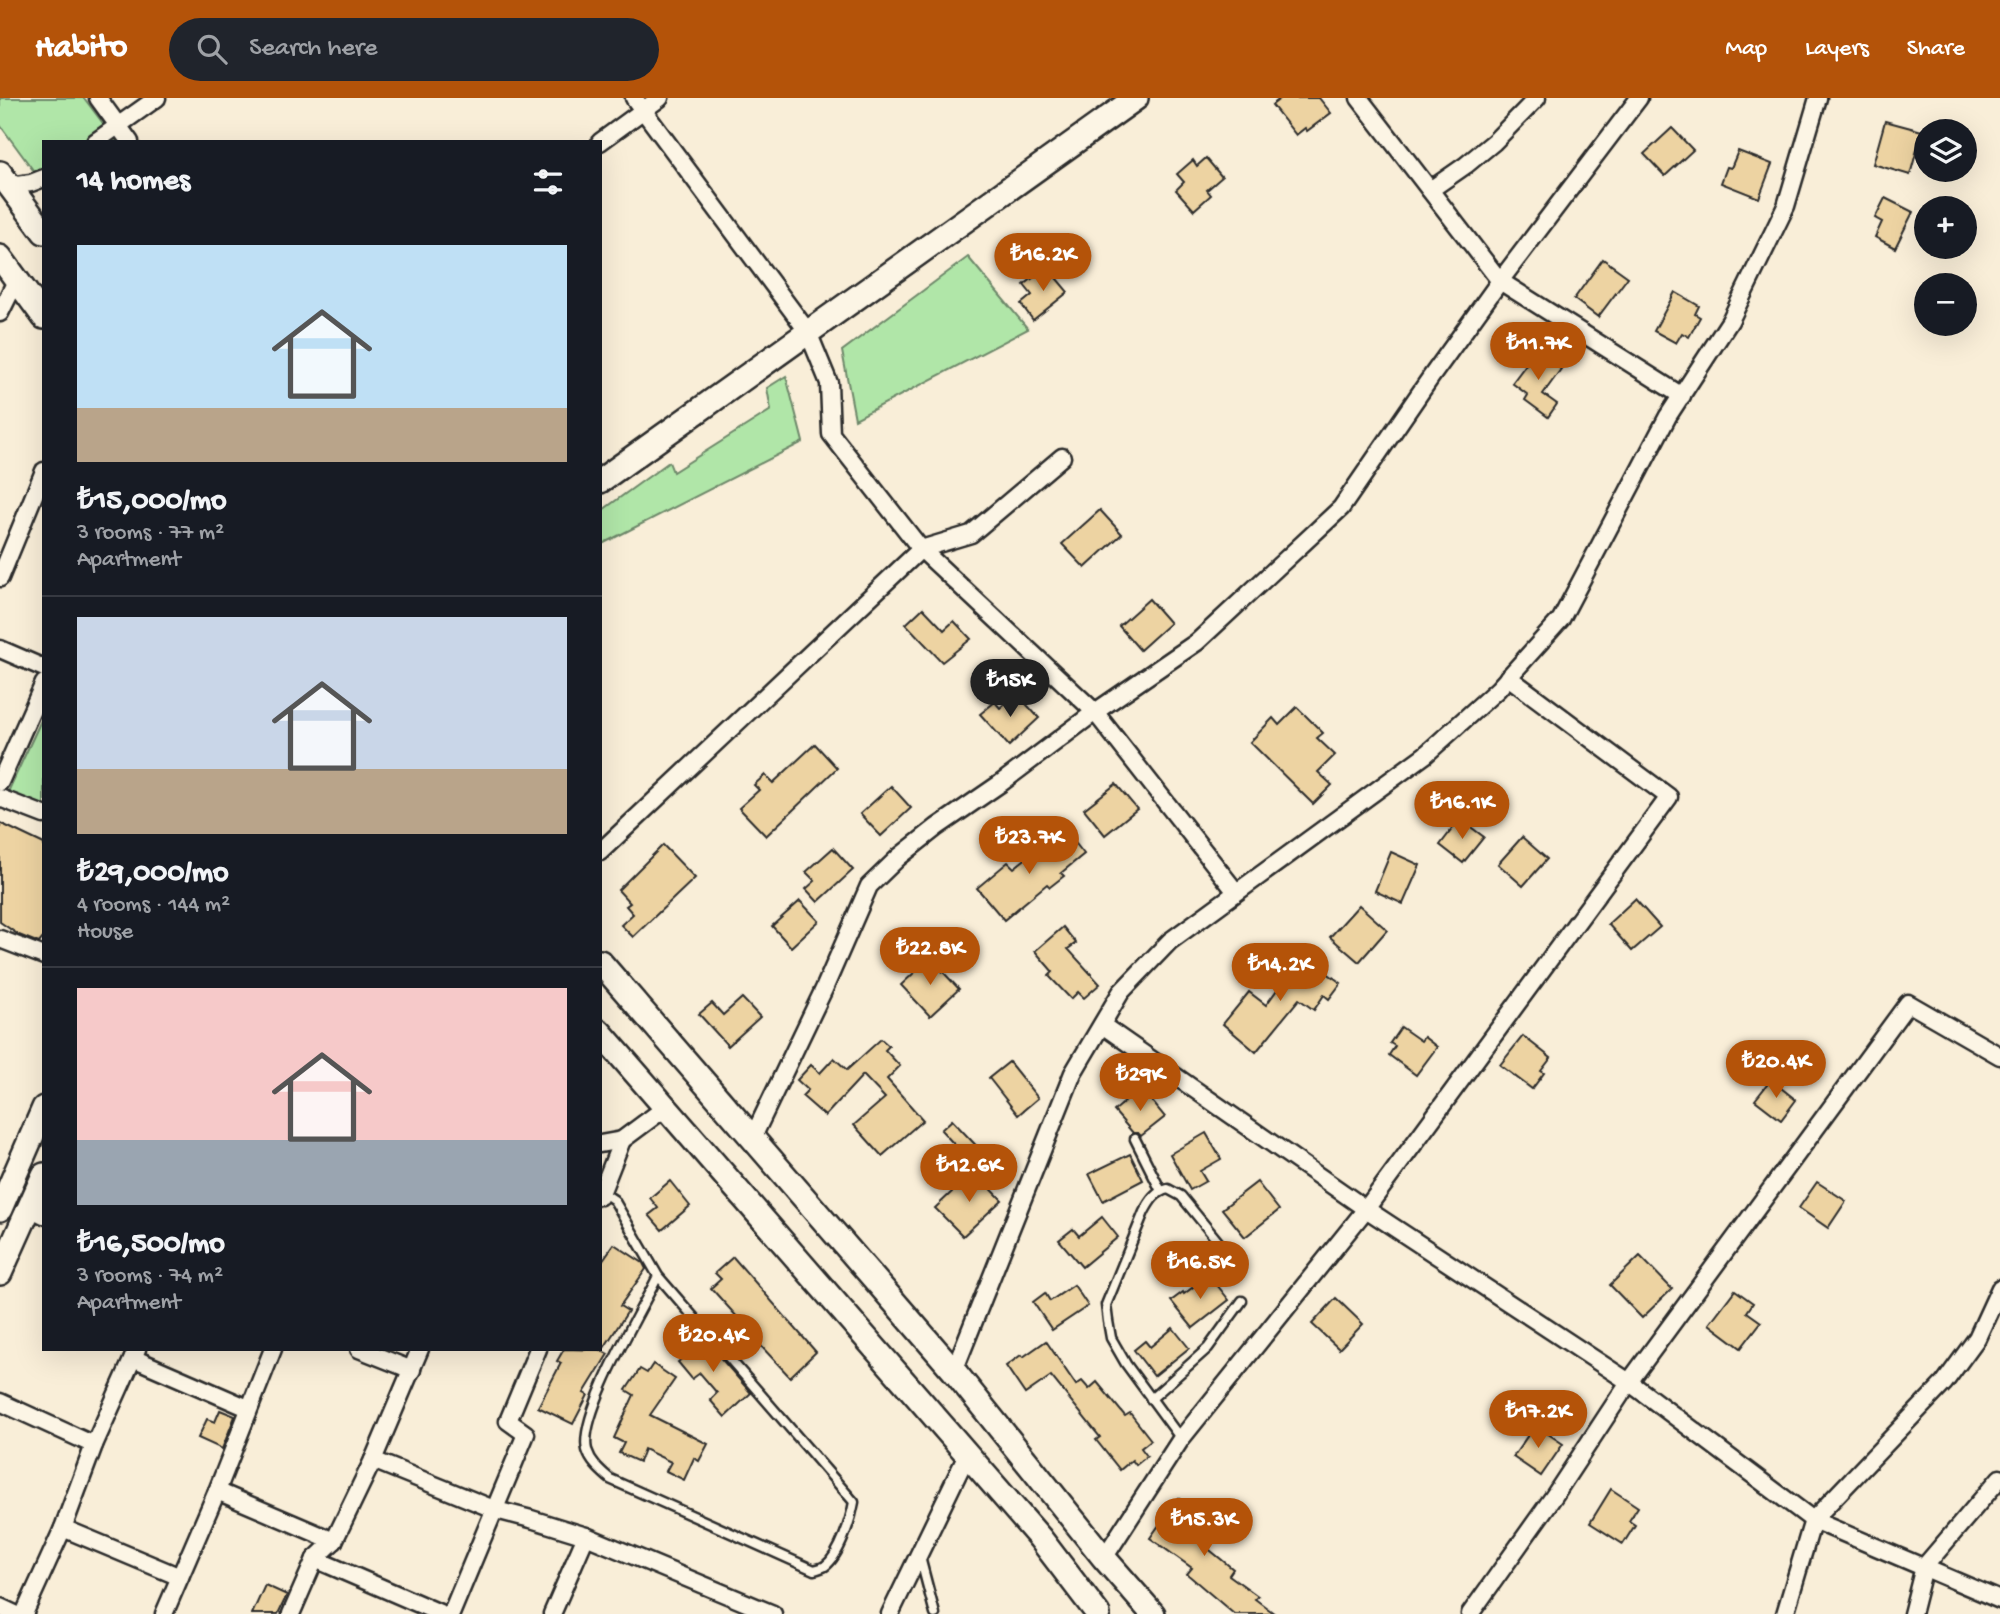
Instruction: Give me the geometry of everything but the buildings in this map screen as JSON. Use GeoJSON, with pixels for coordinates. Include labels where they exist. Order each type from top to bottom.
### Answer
{"type":"FeatureCollection","features":[{"type":"Feature","properties":{"kind":"street"},"geometry":{"type":"LineString","coordinates":[[98,98],[129,140]]}},
{"type":"Feature","properties":{"kind":"street"},"geometry":{"type":"LineString","coordinates":[[98,140],[157,98]]}},
{"type":"Feature","properties":{"kind":"street"},"geometry":{"type":"LineString","coordinates":[[602,140],[639,104],[660,98]]}},
{"type":"Feature","properties":{"kind":"street"},"geometry":{"type":"LineString","coordinates":[[602,480],[1136,98]]}},
{"type":"Feature","properties":{"kind":"street"},"geometry":{"type":"LineString","coordinates":[[1359,98],[1500,281],[1682,396]]}},
{"type":"Feature","properties":{"kind":"street"},"geometry":{"type":"LineString","coordinates":[[1430,190],[1466,166],[1494,142],[1537,98]]}},
{"type":"Feature","properties":{"kind":"street"},"geometry":{"type":"LineString","coordinates":[[752,1138],[824,989],[869,886],[899,857],[937,827],[1095,712],[1198,642],[1342,508],[1500,281],[1639,98]]}},
{"type":"Feature","properties":{"kind":"street"},"geometry":{"type":"LineString","coordinates":[[954,1371],[1073,1073],[1121,992],[1170,941],[1425,755],[1508,677],[1561,619],[1668,416],[1730,321],[1786,206],[1818,98]]}},
{"type":"Feature","properties":{"kind":"street"},"geometry":{"type":"LineString","coordinates":[[639,104],[808,332],[829,383],[831,434],[921,550],[1095,712],[1236,892]]}},
{"type":"Feature","properties":{"kind":"street"},"geometry":{"type":"LineString","coordinates":[[5,179],[31,183],[42,179]]}},
{"type":"Feature","properties":{"kind":"street"},"geometry":{"type":"LineString","coordinates":[[5,179],[42,229]]}},
{"type":"Feature","properties":{"kind":"street"},"geometry":{"type":"LineString","coordinates":[[0,257],[42,314]]}},
{"type":"Feature","properties":{"kind":"street"},"geometry":{"type":"LineString","coordinates":[[0,313],[17,279]]}},
{"type":"Feature","properties":{"kind":"street"},"geometry":{"type":"LineString","coordinates":[[602,850],[921,550],[971,534],[1062,457]]}},
{"type":"Feature","properties":{"kind":"street"},"geometry":{"type":"LineString","coordinates":[[0,578],[42,476]]}},
{"type":"Feature","properties":{"kind":"street"},"geometry":{"type":"LineString","coordinates":[[0,649],[42,667]]}},
{"type":"Feature","properties":{"kind":"street"},"geometry":{"type":"LineString","coordinates":[[1104,1558],[1181,1439],[1366,1209],[1669,797],[1508,677]]}},
{"type":"Feature","properties":{"kind":"street"},"geometry":{"type":"LineString","coordinates":[[0,782],[42,688]]}},
{"type":"Feature","properties":{"kind":"street"},"geometry":{"type":"LineString","coordinates":[[0,798],[42,814]]}},
{"type":"Feature","properties":{"kind":"street"},"geometry":{"type":"LineString","coordinates":[[0,939],[42,955]]}},
{"type":"Feature","properties":{"kind":"street"},"geometry":{"type":"LineString","coordinates":[[602,964],[954,1371],[1104,1558],[1153,1614]]}},
{"type":"Feature","properties":{"kind":"street"},"geometry":{"type":"LineString","coordinates":[[1469,1614],[1554,1496],[1629,1382],[1908,1003],[2000,1056]]}},
{"type":"Feature","properties":{"kind":"street"},"geometry":{"type":"LineString","coordinates":[[1102,1025],[1366,1209],[1629,1382],[1813,1520],[2000,1600]]}},
{"type":"Feature","properties":{"kind":"street"},"geometry":{"type":"LineString","coordinates":[[602,1033],[1040,1538],[1098,1614]]}},
{"type":"Feature","properties":{"kind":"street"},"geometry":{"type":"LineString","coordinates":[[602,1144],[622,1140],[665,1108]]}},
{"type":"Feature","properties":{"kind":"street"},"geometry":{"type":"LineString","coordinates":[[0,1209],[42,1113]]}},
{"type":"Feature","properties":{"kind":"street"},"geometry":{"type":"LineString","coordinates":[[602,1191],[622,1140]]}},
{"type":"Feature","properties":{"kind":"street"},"geometry":{"type":"LineString","coordinates":[[0,1273],[37,1211],[42,1185]]}},
{"type":"Feature","properties":{"kind":"street"},"geometry":{"type":"LineString","coordinates":[[1785,1614],[1813,1520],[1944,1383],[1978,1338],[2000,1287]]}},
{"type":"Feature","properties":{"kind":"street"},"geometry":{"type":"LineString","coordinates":[[164,1614],[217,1491],[271,1351]]}},
{"type":"Feature","properties":{"kind":"street"},"geometry":{"type":"LineString","coordinates":[[364,1351],[412,1370]]}},
{"type":"Feature","properties":{"kind":"street"},"geometry":{"type":"LineString","coordinates":[[291,1614],[316,1559],[334,1541],[373,1460],[419,1351]]}},
{"type":"Feature","properties":{"kind":"street"},"geometry":{"type":"LineString","coordinates":[[451,1614],[526,1434],[508,1422],[537,1351]]}},
{"type":"Feature","properties":{"kind":"street"},"geometry":{"type":"LineString","coordinates":[[24,1614],[63,1528],[94,1445],[135,1354],[248,1408]]}},
{"type":"Feature","properties":{"kind":"street"},"geometry":{"type":"LineString","coordinates":[[0,1402],[94,1445]]}},
{"type":"Feature","properties":{"kind":"street"},"geometry":{"type":"LineString","coordinates":[[890,1614],[967,1455]]}},
{"type":"Feature","properties":{"kind":"street"},"geometry":{"type":"LineString","coordinates":[[373,1460],[496,1510],[586,1536],[763,1612]]}},
{"type":"Feature","properties":{"kind":"street"},"geometry":{"type":"LineString","coordinates":[[1912,1614],[1924,1567],[2000,1478]]}},
{"type":"Feature","properties":{"kind":"street"},"geometry":{"type":"LineString","coordinates":[[217,1491],[334,1541]]}},
{"type":"Feature","properties":{"kind":"street"},"geometry":{"type":"LineString","coordinates":[[63,1528],[180,1577]]}},
{"type":"Feature","properties":{"kind":"street"},"geometry":{"type":"LineString","coordinates":[[552,1614],[586,1536]]}},
{"type":"Feature","properties":{"kind":"street"},"geometry":{"type":"LineString","coordinates":[[316,1559],[442,1614]]}},
{"type":"Feature","properties":{"kind":"street"},"geometry":{"type":"LineString","coordinates":[[0,1607],[15,1614]]}},
{"type":"Feature","properties":{"kind":"lane"},"geometry":{"type":"LineString","coordinates":[[1135,1139],[1161,1191]]}},
{"type":"Feature","properties":{"kind":"lane"},"geometry":{"type":"LineString","coordinates":[[1181,1439],[1111,1338],[1106,1305],[1144,1212],[1151,1199],[1161,1191],[1168,1189],[1181,1196],[1225,1250]]}},
{"type":"Feature","properties":{"kind":"lane"},"geometry":{"type":"LineString","coordinates":[[602,1194],[614,1200],[659,1276],[855,1502],[836,1553],[825,1566],[814,1570],[610,1479],[594,1465],[587,1451],[585,1436],[596,1398],[659,1276]]}},
{"type":"Feature","properties":{"kind":"lane"},"geometry":{"type":"LineString","coordinates":[[1151,1399],[1208,1348],[1242,1301]]}},
{"type":"Feature","properties":{"kind":"lane"},"geometry":{"type":"LineString","coordinates":[[919,1554],[935,1614]]}},
{"type":"Feature","properties":{"kind":"green space"},"geometry":{"type":"Polygon","coordinates":[[[0,98],[84,98],[116,140],[42,140],[42,182],[0,125],[0,98]]]}},
{"type":"Feature","properties":{"kind":"green space"},"geometry":{"type":"Polygon","coordinates":[[[968,257],[1028,329],[855,419],[842,351],[968,257]]]}},
{"type":"Feature","properties":{"kind":"green space"},"geometry":{"type":"Polygon","coordinates":[[[786,376],[803,442],[602,544],[602,511],[669,462],[673,472],[771,410],[767,388],[786,376]]]}},
{"type":"Feature","properties":{"kind":"green space"},"geometry":{"type":"Polygon","coordinates":[[[42,718],[42,806],[8,792],[42,718]]]}}]}
